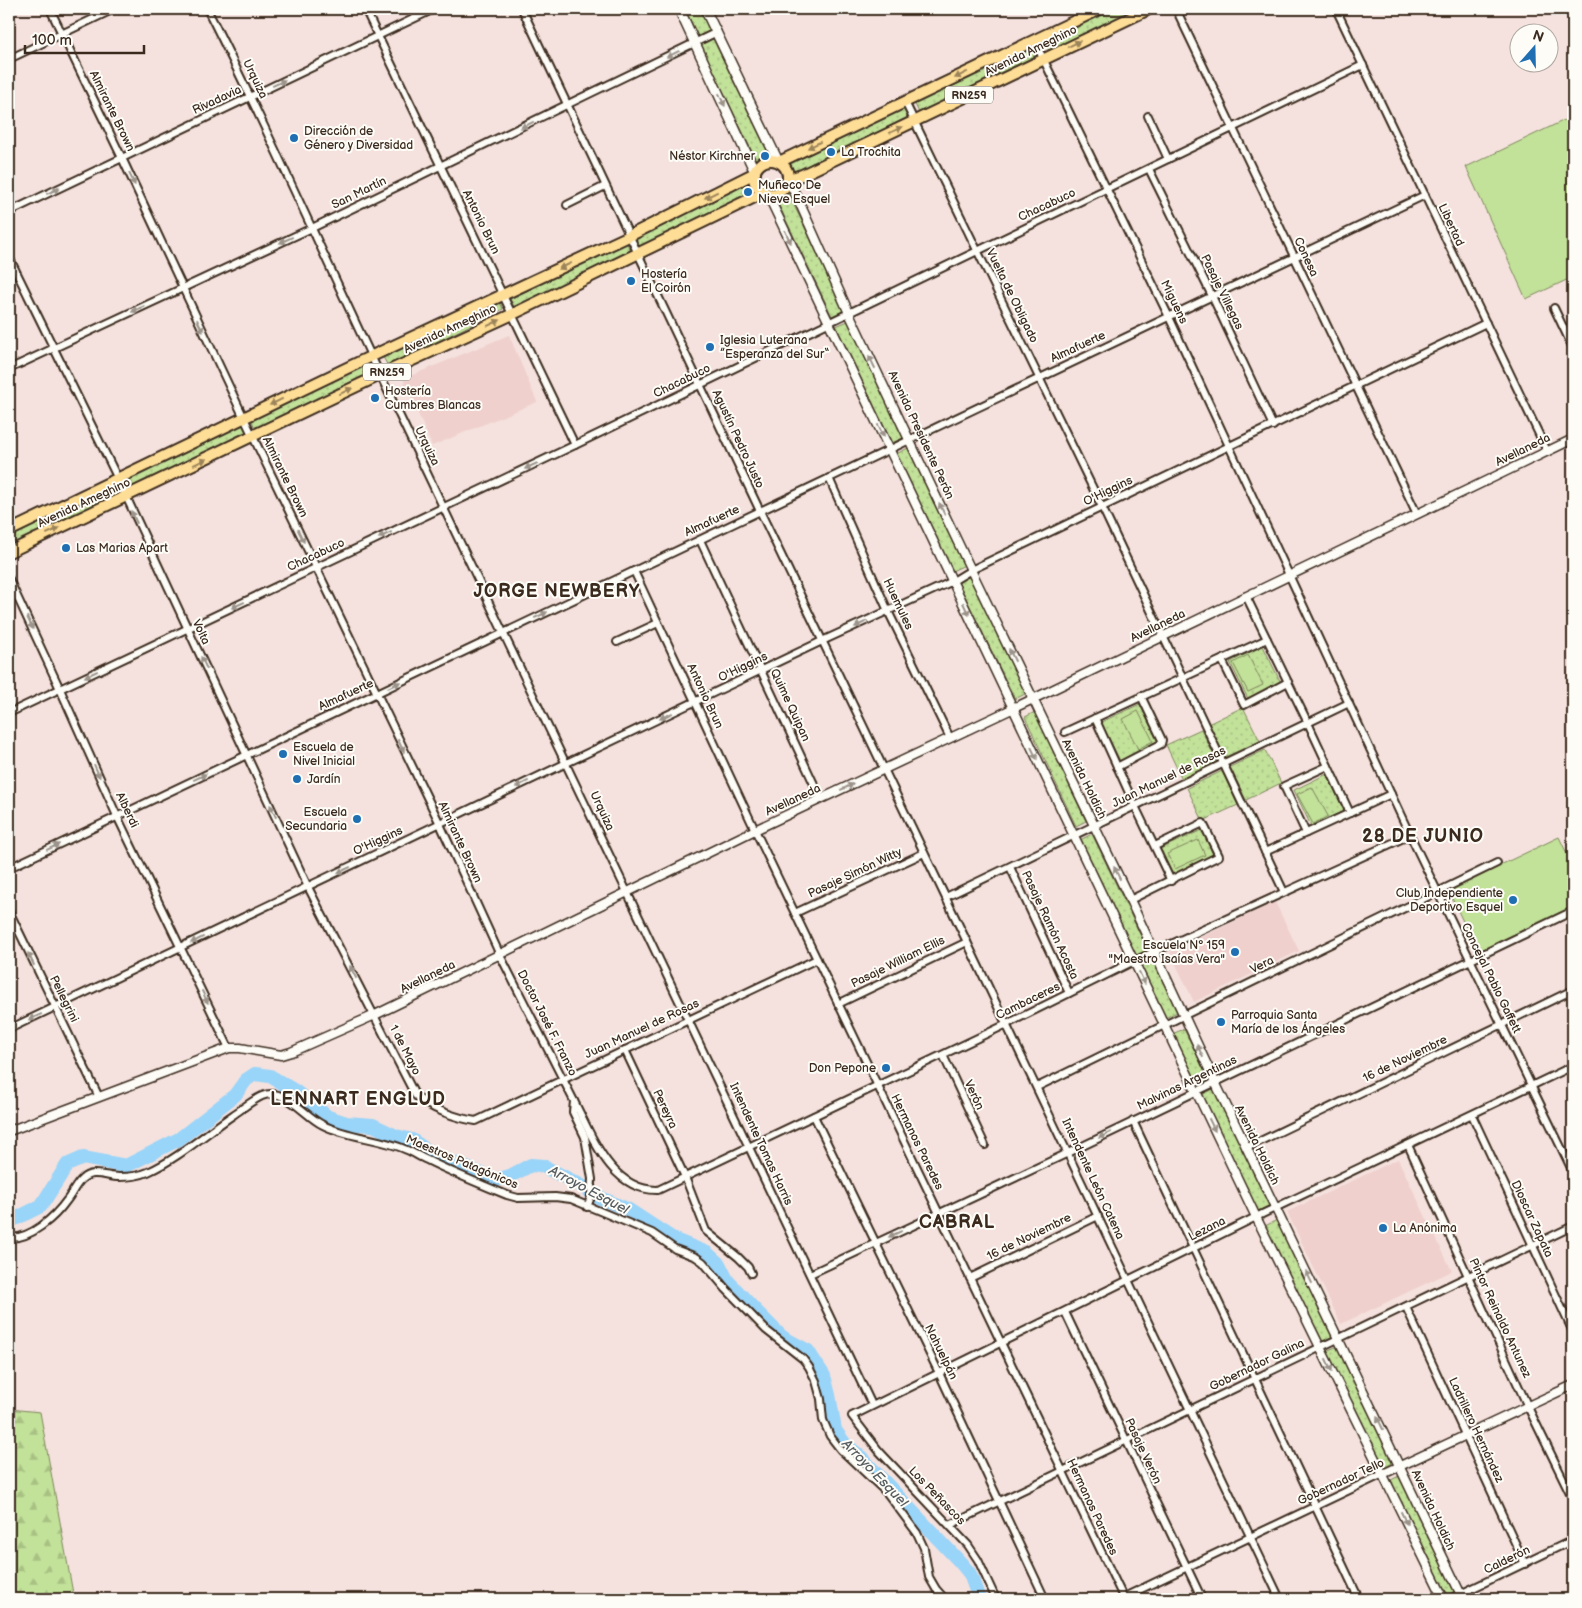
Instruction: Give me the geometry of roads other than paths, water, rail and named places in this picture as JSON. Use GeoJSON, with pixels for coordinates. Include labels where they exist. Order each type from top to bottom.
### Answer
{"type":"FeatureCollection","features":[{"type":"Feature","properties":{"kind":"highway","name":"Avenida Ameghino"},"geometry":{"type":"LineString","coordinates":[[779,162],[1100,9]]}},
{"type":"Feature","properties":{"kind":"highway","name":"Avenida Ameghino"},"geometry":{"type":"LineString","coordinates":[[788,180],[1148,9]]}},
{"type":"Feature","properties":{"kind":"highway","name":"RN259"},"geometry":{"type":"LineString","coordinates":[[755,173],[763,162],[773,160],[779,162]]}},
{"type":"Feature","properties":{"kind":"highway"},"geometry":{"type":"LineString","coordinates":[[779,162],[786,169],[788,180]]}},
{"type":"Feature","properties":{"kind":"highway","name":"Avenida Ameghino"},"geometry":{"type":"LineString","coordinates":[[9,531],[372,356],[629,236],[755,173]]}},
{"type":"Feature","properties":{"kind":"highway"},"geometry":{"type":"LineString","coordinates":[[755,173],[757,186],[766,193]]}},
{"type":"Feature","properties":{"kind":"highway","name":"RN259"},"geometry":{"type":"LineString","coordinates":[[766,193],[776,193],[782,190],[788,180]]}},
{"type":"Feature","properties":{"kind":"highway","name":"Avenida Ameghino"},"geometry":{"type":"LineString","coordinates":[[9,552],[766,193]]}},
{"type":"Feature","properties":{"kind":"main road"},"geometry":{"type":"LineString","coordinates":[[679,9],[755,173]]}},
{"type":"Feature","properties":{"kind":"main road"},"geometry":{"type":"LineString","coordinates":[[705,9],[779,162]]}},
{"type":"Feature","properties":{"kind":"street","name":"Almirante Brown"},"geometry":{"type":"LineString","coordinates":[[50,9],[244,418],[440,824],[500,955]]}},
{"type":"Feature","properties":{"kind":"street"},"geometry":{"type":"LineString","coordinates":[[9,59],[114,9]]}},
{"type":"Feature","properties":{"kind":"street","name":"Urquiza"},"geometry":{"type":"LineString","coordinates":[[207,9],[251,96],[380,375],[628,893]]}},
{"type":"Feature","properties":{"kind":"street","name":"Antonio Brun"},"geometry":{"type":"LineString","coordinates":[[365,9],[575,445]]}},
{"type":"Feature","properties":{"kind":"street","name":"Rivadavia"},"geometry":{"type":"LineString","coordinates":[[9,212],[434,9]]}},
{"type":"Feature","properties":{"kind":"street","name":"Agustín Pedro Justo"},"geometry":{"type":"LineString","coordinates":[[522,9],[884,769]]}},
{"type":"Feature","properties":{"kind":"street","name":"Conesa"},"geometry":{"type":"LineString","coordinates":[[1176,9],[1417,514]]}},
{"type":"Feature","properties":{"kind":"street","name":"Libertad"},"geometry":{"type":"LineString","coordinates":[[1336,9],[1546,451]]}},
{"type":"Feature","properties":{"kind":"street","name":"San Martín"},"geometry":{"type":"LineString","coordinates":[[9,369],[312,228],[696,44],[717,32]]}},
{"type":"Feature","properties":{"kind":"street","name":"Miguens"},"geometry":{"type":"LineString","coordinates":[[1034,40],[1290,575]]}},
{"type":"Feature","properties":{"kind":"street","name":"Chacabuco"},"geometry":{"type":"LineString","coordinates":[[9,713],[575,445],[1363,65]]}},
{"type":"Feature","properties":{"kind":"street","name":"Vuelta de Obligado"},"geometry":{"type":"LineString","coordinates":[[905,102],[1040,378],[1162,636]]}},
{"type":"Feature","properties":{"kind":"street"},"geometry":{"type":"LineString","coordinates":[[1148,116],[1168,159]]}},
{"type":"Feature","properties":{"kind":"street","name":"Pasaje Villegas"},"geometry":{"type":"LineString","coordinates":[[1149,168],[1273,426]]}},
{"type":"Feature","properties":{"kind":"street","name":"Avenida Presidente Perón"},"geometry":{"type":"LineString","coordinates":[[788,180],[849,313],[1033,699]]}},
{"type":"Feature","properties":{"kind":"street"},"geometry":{"type":"LineString","coordinates":[[567,205],[606,186]]}},
{"type":"Feature","properties":{"kind":"street"},"geometry":{"type":"LineString","coordinates":[[766,193],[1256,1217],[1444,1599]]}},
{"type":"Feature","properties":{"kind":"street","name":"Almafuerte"},"geometry":{"type":"LineString","coordinates":[[9,868],[1425,195]]}},
{"type":"Feature","properties":{"kind":"street","name":"Volta"},"geometry":{"type":"LineString","coordinates":[[9,257],[118,479],[308,887],[375,1015]]}},
{"type":"Feature","properties":{"kind":"street"},"geometry":{"type":"LineString","coordinates":[[1554,308],[1573,348]]}},
{"type":"Feature","properties":{"kind":"street","name":"O'Higgins"},"geometry":{"type":"LineString","coordinates":[[9,1029],[822,641],[953,581],[971,570],[1486,323]]}},
{"type":"Feature","properties":{"kind":"street","name":"Avellaneda"},"geometry":{"type":"LineString","coordinates":[[9,1132],[229,1048],[281,1054],[291,1052],[375,1015],[755,830],[1033,699],[1573,438]]}},
{"type":"Feature","properties":{"kind":"street","name":"Huemules"},"geometry":{"type":"LineString","coordinates":[[829,478],[888,611],[950,738]]}},
{"type":"Feature","properties":{"kind":"street","name":"Quime Quipan"},"geometry":{"type":"LineString","coordinates":[[700,540],[821,799]]}},
{"type":"Feature","properties":{"kind":"street","name":"Antonio Brun"},"geometry":{"type":"LineString","coordinates":[[634,571],[755,830]]}},
{"type":"Feature","properties":{"kind":"street","name":"Concejal Pablo Gaffett"},"geometry":{"type":"LineString","coordinates":[[1290,575],[1469,960],[1573,1172]]}},
{"type":"Feature","properties":{"kind":"street","name":"Alberdi"},"geometry":{"type":"LineString","coordinates":[[9,579],[117,816],[229,1048]]}},
{"type":"Feature","properties":{"kind":"street"},"geometry":{"type":"LineString","coordinates":[[1246,596],[1350,813]]}},
{"type":"Feature","properties":{"kind":"street"},"geometry":{"type":"LineString","coordinates":[[617,642],[658,622]]}},
{"type":"Feature","properties":{"kind":"street"},"geometry":{"type":"LineString","coordinates":[[1162,636],[1284,892]]}},
{"type":"Feature","properties":{"kind":"street"},"geometry":{"type":"LineString","coordinates":[[1065,732],[1267,639]]}},
{"type":"Feature","properties":{"kind":"street"},"geometry":{"type":"LineString","coordinates":[[1222,660],[1244,705],[1288,682]]}},
{"type":"Feature","properties":{"kind":"street"},"geometry":{"type":"LineString","coordinates":[[1117,767],[1161,744],[1162,740],[1141,696]]}},
{"type":"Feature","properties":{"kind":"street","name":"Avenida Holdich"},"geometry":{"type":"LineString","coordinates":[[1033,699],[1462,1597]]}},
{"type":"Feature","properties":{"kind":"street","name":"Juan Manuel de Rosas"},"geometry":{"type":"LineString","coordinates":[[946,897],[1349,703]]}},
{"type":"Feature","properties":{"kind":"street"},"geometry":{"type":"LineString","coordinates":[[1095,718],[1134,806],[1171,881]]}},
{"type":"Feature","properties":{"kind":"street"},"geometry":{"type":"LineString","coordinates":[[1306,833],[1284,786],[1328,766]]}},
{"type":"Feature","properties":{"kind":"street","name":"Intendente León Catena"},"geometry":{"type":"LineString","coordinates":[[884,769],[1280,1599]]}},
{"type":"Feature","properties":{"kind":"street"},"geometry":{"type":"LineString","coordinates":[[1265,852],[1391,794]]}},
{"type":"Feature","properties":{"kind":"street"},"geometry":{"type":"LineString","coordinates":[[1130,900],[1219,856],[1203,823],[1155,846]]}},
{"type":"Feature","properties":{"kind":"street","name":"Hermanos Paredes"},"geometry":{"type":"LineString","coordinates":[[755,830],[1002,1342],[1122,1599]]}},
{"type":"Feature","properties":{"kind":"street","name":"Cambaceres"},"geometry":{"type":"LineString","coordinates":[[658,1190],[1134,961],[1410,835]]}},
{"type":"Feature","properties":{"kind":"street","name":"Pasaje Simón Witty"},"geometry":{"type":"LineString","coordinates":[[796,914],[924,853]]}},
{"type":"Feature","properties":{"kind":"street","name":"Vera"},"geometry":{"type":"LineString","coordinates":[[1037,1087],[1498,863]]}},
{"type":"Feature","properties":{"kind":"street","name":"Pasaje Ramón Acosta"},"geometry":{"type":"LineString","coordinates":[[1010,867],[1069,993]]}},
{"type":"Feature","properties":{"kind":"street","name":"Intendente Tomas Harris"},"geometry":{"type":"LineString","coordinates":[[628,893],[872,1405]]}},
{"type":"Feature","properties":{"kind":"street","name":"Malvinas Argentinas"},"geometry":{"type":"LineString","coordinates":[[810,1274],[1133,1122],[1573,910]]}},
{"type":"Feature","properties":{"kind":"street","name":"Pellegrini"},"geometry":{"type":"LineString","coordinates":[[9,911],[99,1097]]}},
{"type":"Feature","properties":{"kind":"street","name":"Pasaje William Ellis"},"geometry":{"type":"LineString","coordinates":[[838,1004],[967,942]]}},
{"type":"Feature","properties":{"kind":"street","name":"Doctor José F. Franzo"},"geometry":{"type":"LineString","coordinates":[[500,955],[574,1101],[609,1165],[623,1179],[647,1190],[658,1190]]}},
{"type":"Feature","properties":{"kind":"street","name":"Juan Manuel de Rosas"},"geometry":{"type":"LineString","coordinates":[[476,1121],[817,959]]}},
{"type":"Feature","properties":{"kind":"street","name":"16 de Noviembre"},"geometry":{"type":"LineString","coordinates":[[1246,1148],[1573,990]]}},
{"type":"Feature","properties":{"kind":"street","name":"1 de Mayo"},"geometry":{"type":"LineString","coordinates":[[375,1015],[415,1094],[423,1102],[462,1119],[476,1121]]}},
{"type":"Feature","properties":{"kind":"street","name":"Pereyra"},"geometry":{"type":"LineString","coordinates":[[625,1050],[685,1177]]}},
{"type":"Feature","properties":{"kind":"street","name":"Verón"},"geometry":{"type":"LineString","coordinates":[[943,1054],[985,1145]]}},
{"type":"Feature","properties":{"kind":"street","name":"Lezana"},"geometry":{"type":"LineString","coordinates":[[852,1416],[1256,1217],[1573,1066]]}},
{"type":"Feature","properties":{"kind":"street","name":"Maestros Patagónicos"},"geometry":{"type":"LineString","coordinates":[[9,1238],[26,1236],[46,1221],[66,1202],[83,1178],[92,1174],[131,1177],[146,1173],[167,1162],[247,1105],[262,1096],[275,1094],[286,1099],[323,1125],[407,1150],[507,1195],[518,1198],[565,1198],[652,1233],[675,1249],[696,1256],[711,1269],[732,1296],[766,1330],[804,1359],[816,1381],[821,1399],[823,1420],[830,1436],[840,1449],[887,1493],[917,1533],[924,1548],[929,1577],[945,1599]]}},
{"type":"Feature","properties":{"kind":"street","name":"Doctor José F. Franzo"},"geometry":{"type":"LineString","coordinates":[[574,1101],[573,1112],[585,1137],[592,1183],[591,1197],[587,1207]]}},
{"type":"Feature","properties":{"kind":"street","name":"Dioscar Zapata"},"geometry":{"type":"LineString","coordinates":[[1472,1115],[1573,1332]]}},
{"type":"Feature","properties":{"kind":"street","name":"Nahuelpán"},"geometry":{"type":"LineString","coordinates":[[814,1116],[939,1373],[1045,1599]]}},
{"type":"Feature","properties":{"kind":"street"},"geometry":{"type":"LineString","coordinates":[[1133,1122],[1359,1599]]}},
{"type":"Feature","properties":{"kind":"street","name":"Pintor Reinaldo Antunez"},"geometry":{"type":"LineString","coordinates":[[1408,1145],[1528,1407],[1573,1499]]}},
{"type":"Feature","properties":{"kind":"street"},"geometry":{"type":"LineString","coordinates":[[685,1177],[706,1231],[748,1267],[751,1273]]}},
{"type":"Feature","properties":{"kind":"street","name":"16 de Noviembre"},"geometry":{"type":"LineString","coordinates":[[970,1278],[1098,1216]]}},
{"type":"Feature","properties":{"kind":"street","name":"Gobernador Galina"},"geometry":{"type":"LineString","coordinates":[[950,1524],[1573,1226]]}},
{"type":"Feature","properties":{"kind":"street","name":"Ladrillero Hernández"},"geometry":{"type":"LineString","coordinates":[[1406,1306],[1525,1564]]}},
{"type":"Feature","properties":{"kind":"street","name":"Pasaje Verón"},"geometry":{"type":"LineString","coordinates":[[1065,1312],[1202,1599]]}},
{"type":"Feature","properties":{"kind":"street","name":"Gobernador Tello"},"geometry":{"type":"LineString","coordinates":[[1122,1599],[1573,1385]]}},
{"type":"Feature","properties":{"kind":"street","name":"Los Peñascos"},"geometry":{"type":"LineString","coordinates":[[852,1416],[879,1451],[968,1545],[978,1560],[996,1599]]}},
{"type":"Feature","properties":{"kind":"street","name":"Calderón"},"geometry":{"type":"LineString","coordinates":[[1450,1599],[1462,1597],[1573,1540]]}},
{"type":"Feature","properties":{"kind":"waterway","name":"Arroyo Esquel"},"geometry":{"type":"LineString","coordinates":[[9,1222],[41,1206],[67,1165],[83,1158],[126,1166],[179,1139],[235,1095],[246,1080],[255,1074],[270,1076],[295,1091],[328,1117],[346,1123],[373,1125],[396,1136],[412,1140],[432,1154],[496,1180],[510,1176],[531,1165],[543,1166],[582,1186],[596,1196],[629,1210],[675,1240],[707,1253],[719,1264],[727,1280],[782,1337],[808,1351],[824,1376],[835,1430],[845,1444],[862,1458],[961,1563],[970,1574],[979,1599]]}},
{"type":"Feature","properties":{"kind":"place","name":"Dirección de Género y Diversidad"},"geometry":{"type":"Point","coordinates":[294,138]}},
{"type":"Feature","properties":{"kind":"place","name":"La Trochita"},"geometry":{"type":"Point","coordinates":[831,152]}},
{"type":"Feature","properties":{"kind":"place","name":"Néstor Kirchner"},"geometry":{"type":"Point","coordinates":[765,156]}},
{"type":"Feature","properties":{"kind":"place","name":"Muñeco De Nieve Esquel"},"geometry":{"type":"Point","coordinates":[748,192]}},
{"type":"Feature","properties":{"kind":"place","name":"Hostería El Coirón"},"geometry":{"type":"Point","coordinates":[631,281]}},
{"type":"Feature","properties":{"kind":"place","name":"Iglesia Luterana ”Esperanza del Sur“"},"geometry":{"type":"Point","coordinates":[710,347]}},
{"type":"Feature","properties":{"kind":"place","name":"Hostería Cumbres Blancas"},"geometry":{"type":"Point","coordinates":[375,398]}},
{"type":"Feature","properties":{"kind":"place","name":"Las Marias Apart"},"geometry":{"type":"Point","coordinates":[66,548]}},
{"type":"Feature","properties":{"kind":"place","name":"Escuela de Nivel Inicial"},"geometry":{"type":"Point","coordinates":[283,754]}},
{"type":"Feature","properties":{"kind":"place","name":"Jardín"},"geometry":{"type":"Point","coordinates":[297,779]}},
{"type":"Feature","properties":{"kind":"place","name":"Escuela Secundaria"},"geometry":{"type":"Point","coordinates":[357,819]}},
{"type":"Feature","properties":{"kind":"place","name":"Club Independiente Deportivo Esquel"},"geometry":{"type":"Point","coordinates":[1513,900]}},
{"type":"Feature","properties":{"kind":"place","name":"Escuela Nº 159 \"Maestro Isaías Vera\""},"geometry":{"type":"Point","coordinates":[1235,952]}},
{"type":"Feature","properties":{"kind":"place","name":"Parroquia Santa María de los Ángeles"},"geometry":{"type":"Point","coordinates":[1221,1022]}},
{"type":"Feature","properties":{"kind":"place","name":"Don Pepone"},"geometry":{"type":"Point","coordinates":[886,1068]}},
{"type":"Feature","properties":{"kind":"place","name":"La Anónima"},"geometry":{"type":"Point","coordinates":[1383,1228]}},
{"type":"Feature","properties":{"kind":"district","name":"JORGE NEWBERY"},"geometry":{"type":"Point","coordinates":[557,591]}},
{"type":"Feature","properties":{"kind":"district","name":"28 DE JUNIO"},"geometry":{"type":"Point","coordinates":[1423,836]}},
{"type":"Feature","properties":{"kind":"district","name":"LENNART ENGLUD"},"geometry":{"type":"Point","coordinates":[358,1099]}},
{"type":"Feature","properties":{"kind":"district","name":"CABRAL"},"geometry":{"type":"Point","coordinates":[957,1222]}}]}
